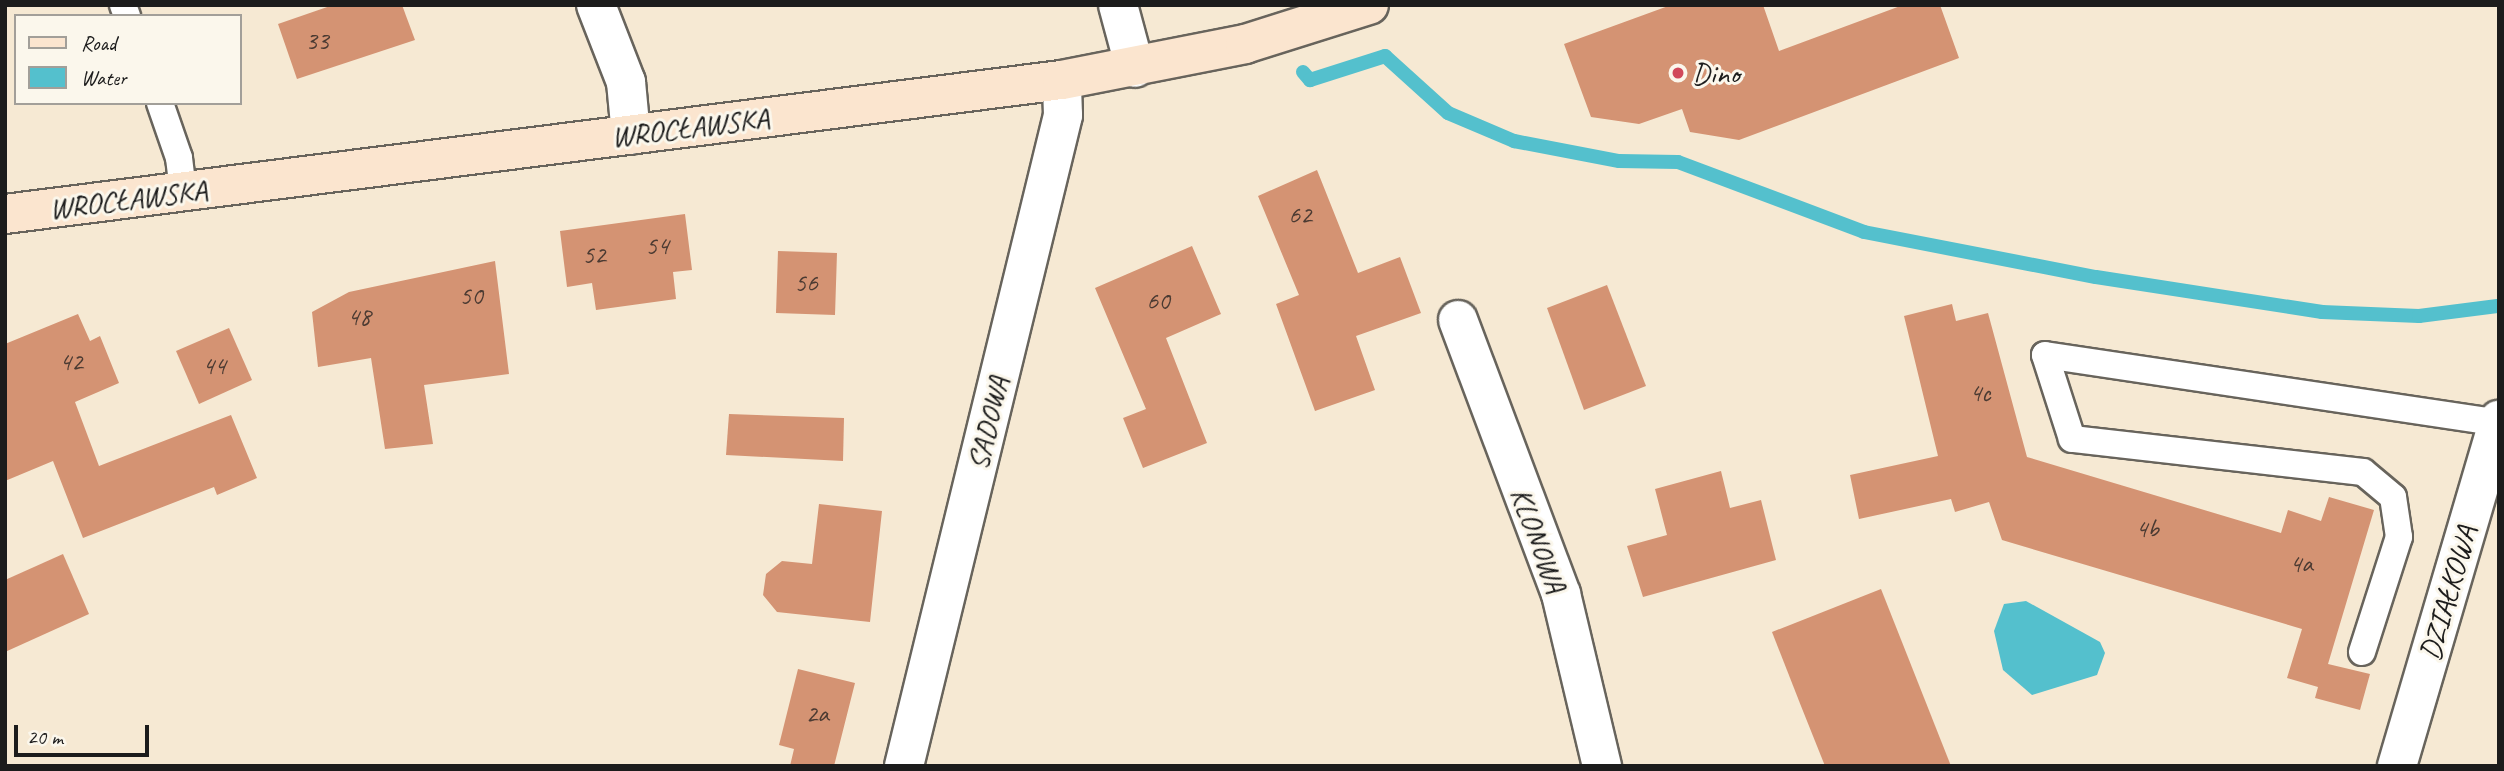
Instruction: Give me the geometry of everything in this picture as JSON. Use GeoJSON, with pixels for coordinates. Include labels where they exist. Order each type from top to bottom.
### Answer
{"type":"FeatureCollection","features":[{"type":"Feature","properties":{"kind":"main road","name":"WROCŁAWSKA"},"geometry":{"type":"LineString","coordinates":[[5,215],[1062,80],[1135,68],[1245,44],[1369,5]]}},
{"type":"Feature","properties":{"kind":"street"},"geometry":{"type":"LineString","coordinates":[[596,5],[626,82],[631,135]]}},
{"type":"Feature","properties":{"kind":"street"},"geometry":{"type":"LineString","coordinates":[[1118,5],[1135,68]]}},
{"type":"Feature","properties":{"kind":"street","name":"SADOWA"},"geometry":{"type":"LineString","coordinates":[[904,766],[1063,115],[1062,80]]}},
{"type":"Feature","properties":{"kind":"street","name":"KLONOWA"},"geometry":{"type":"LineString","coordinates":[[1458,320],[1560,594],[1602,766]]}},
{"type":"Feature","properties":{"kind":"street","name":"DZIAŁKOWA"},"geometry":{"type":"LineString","coordinates":[[2397,766],[2498,421]]}},
{"type":"Feature","properties":{"kind":"lane"},"geometry":{"type":"LineString","coordinates":[[161,105],[179,159],[183,193]]}},
{"type":"Feature","properties":{"kind":"lane"},"geometry":{"type":"LineString","coordinates":[[2362,652],[2399,537],[2393,497],[2363,472],[2072,439],[2045,355],[2498,421]]}},
{"type":"Feature","properties":{"kind":"water"},"geometry":{"type":"Polygon","coordinates":[[[2026,601],[2100,642],[2105,653],[2097,675],[2032,695],[2003,670],[1994,631],[2004,604],[2026,601]]]}},
{"type":"Feature","properties":{"kind":"building"},"geometry":{"type":"Polygon","coordinates":[[[333,5],[402,5],[415,40],[297,79],[278,24],[333,5]]]}},
{"type":"Feature","properties":{"kind":"building","name":"Dino"},"geometry":{"type":"Polygon","coordinates":[[[1671,5],[1763,5],[1779,51],[1903,5],[1940,5],[1959,58],[1739,140],[1690,132],[1682,109],[1639,124],[1591,117],[1564,44],[1671,5]]]}},
{"type":"Feature","properties":{"kind":"building"},"geometry":{"type":"Polygon","coordinates":[[[1317,170],[1358,273],[1400,257],[1421,313],[1356,336],[1375,390],[1315,411],[1276,304],[1299,295],[1258,196],[1317,170]]]}},
{"type":"Feature","properties":{"kind":"building"},"geometry":{"type":"Polygon","coordinates":[[[685,214],[692,270],[673,272],[676,299],[596,310],[592,283],[567,287],[560,231],[685,214]]]}},
{"type":"Feature","properties":{"kind":"building"},"geometry":{"type":"Polygon","coordinates":[[[1192,246],[1221,314],[1166,338],[1207,443],[1143,468],[1123,418],[1146,409],[1095,288],[1192,246]]]}},
{"type":"Feature","properties":{"kind":"building"},"geometry":{"type":"Polygon","coordinates":[[[778,251],[837,253],[835,315],[776,313],[778,251]]]}},
{"type":"Feature","properties":{"kind":"building"},"geometry":{"type":"Polygon","coordinates":[[[495,261],[509,374],[424,385],[433,444],[385,449],[371,358],[318,367],[312,312],[349,292],[495,261]]]}},
{"type":"Feature","properties":{"kind":"building"},"geometry":{"type":"Polygon","coordinates":[[[1607,285],[1646,386],[1584,410],[1547,308],[1607,285]]]}},
{"type":"Feature","properties":{"kind":"building"},"geometry":{"type":"Polygon","coordinates":[[[1952,304],[1956,321],[1988,313],[2027,457],[2281,533],[2288,510],[2321,521],[2329,497],[2374,510],[2328,664],[2370,674],[2360,710],[2315,698],[2318,687],[2287,678],[2302,629],[2002,540],[1989,502],[1955,512],[1951,499],[1859,519],[1850,475],[1938,456],[1904,316],[1952,304]]]}},
{"type":"Feature","properties":{"kind":"building"},"geometry":{"type":"Polygon","coordinates":[[[78,314],[90,341],[100,336],[119,383],[75,402],[99,466],[231,415],[257,478],[217,495],[214,487],[83,538],[53,461],[5,481],[5,344],[78,314]]]}},
{"type":"Feature","properties":{"kind":"building"},"geometry":{"type":"Polygon","coordinates":[[[229,328],[252,380],[199,404],[176,351],[229,328]]]}},
{"type":"Feature","properties":{"kind":"building"},"geometry":{"type":"Polygon","coordinates":[[[729,414],[844,418],[843,461],[726,455],[729,414]]]}},
{"type":"Feature","properties":{"kind":"building"},"geometry":{"type":"Polygon","coordinates":[[[1721,471],[1730,508],[1761,500],[1776,560],[1643,597],[1627,546],[1667,535],[1655,489],[1721,471]]]}},
{"type":"Feature","properties":{"kind":"building"},"geometry":{"type":"Polygon","coordinates":[[[819,504],[882,511],[870,622],[777,612],[763,595],[766,574],[782,561],[812,564],[819,504]]]}},
{"type":"Feature","properties":{"kind":"building"},"geometry":{"type":"Polygon","coordinates":[[[63,554],[89,614],[5,652],[5,580],[63,554]]]}},
{"type":"Feature","properties":{"kind":"building"},"geometry":{"type":"Polygon","coordinates":[[[1881,589],[1951,766],[1825,766],[1801,706],[1772,632],[1881,589]]]}},
{"type":"Feature","properties":{"kind":"building"},"geometry":{"type":"Polygon","coordinates":[[[798,669],[855,683],[834,766],[790,766],[794,749],[779,745],[798,669]]]}},
{"type":"Feature","properties":{"kind":"waterway"},"geometry":{"type":"LineString","coordinates":[[1303,72],[1310,80],[1385,56],[1448,113],[1514,141],[1619,161],[1678,162],[1864,232],[2096,277],[2322,312],[2419,316],[2497,306]]}},
{"type":"Feature","properties":{"kind":"place","name":"Dino"},"geometry":{"type":"Point","coordinates":[1678,73]}}]}
